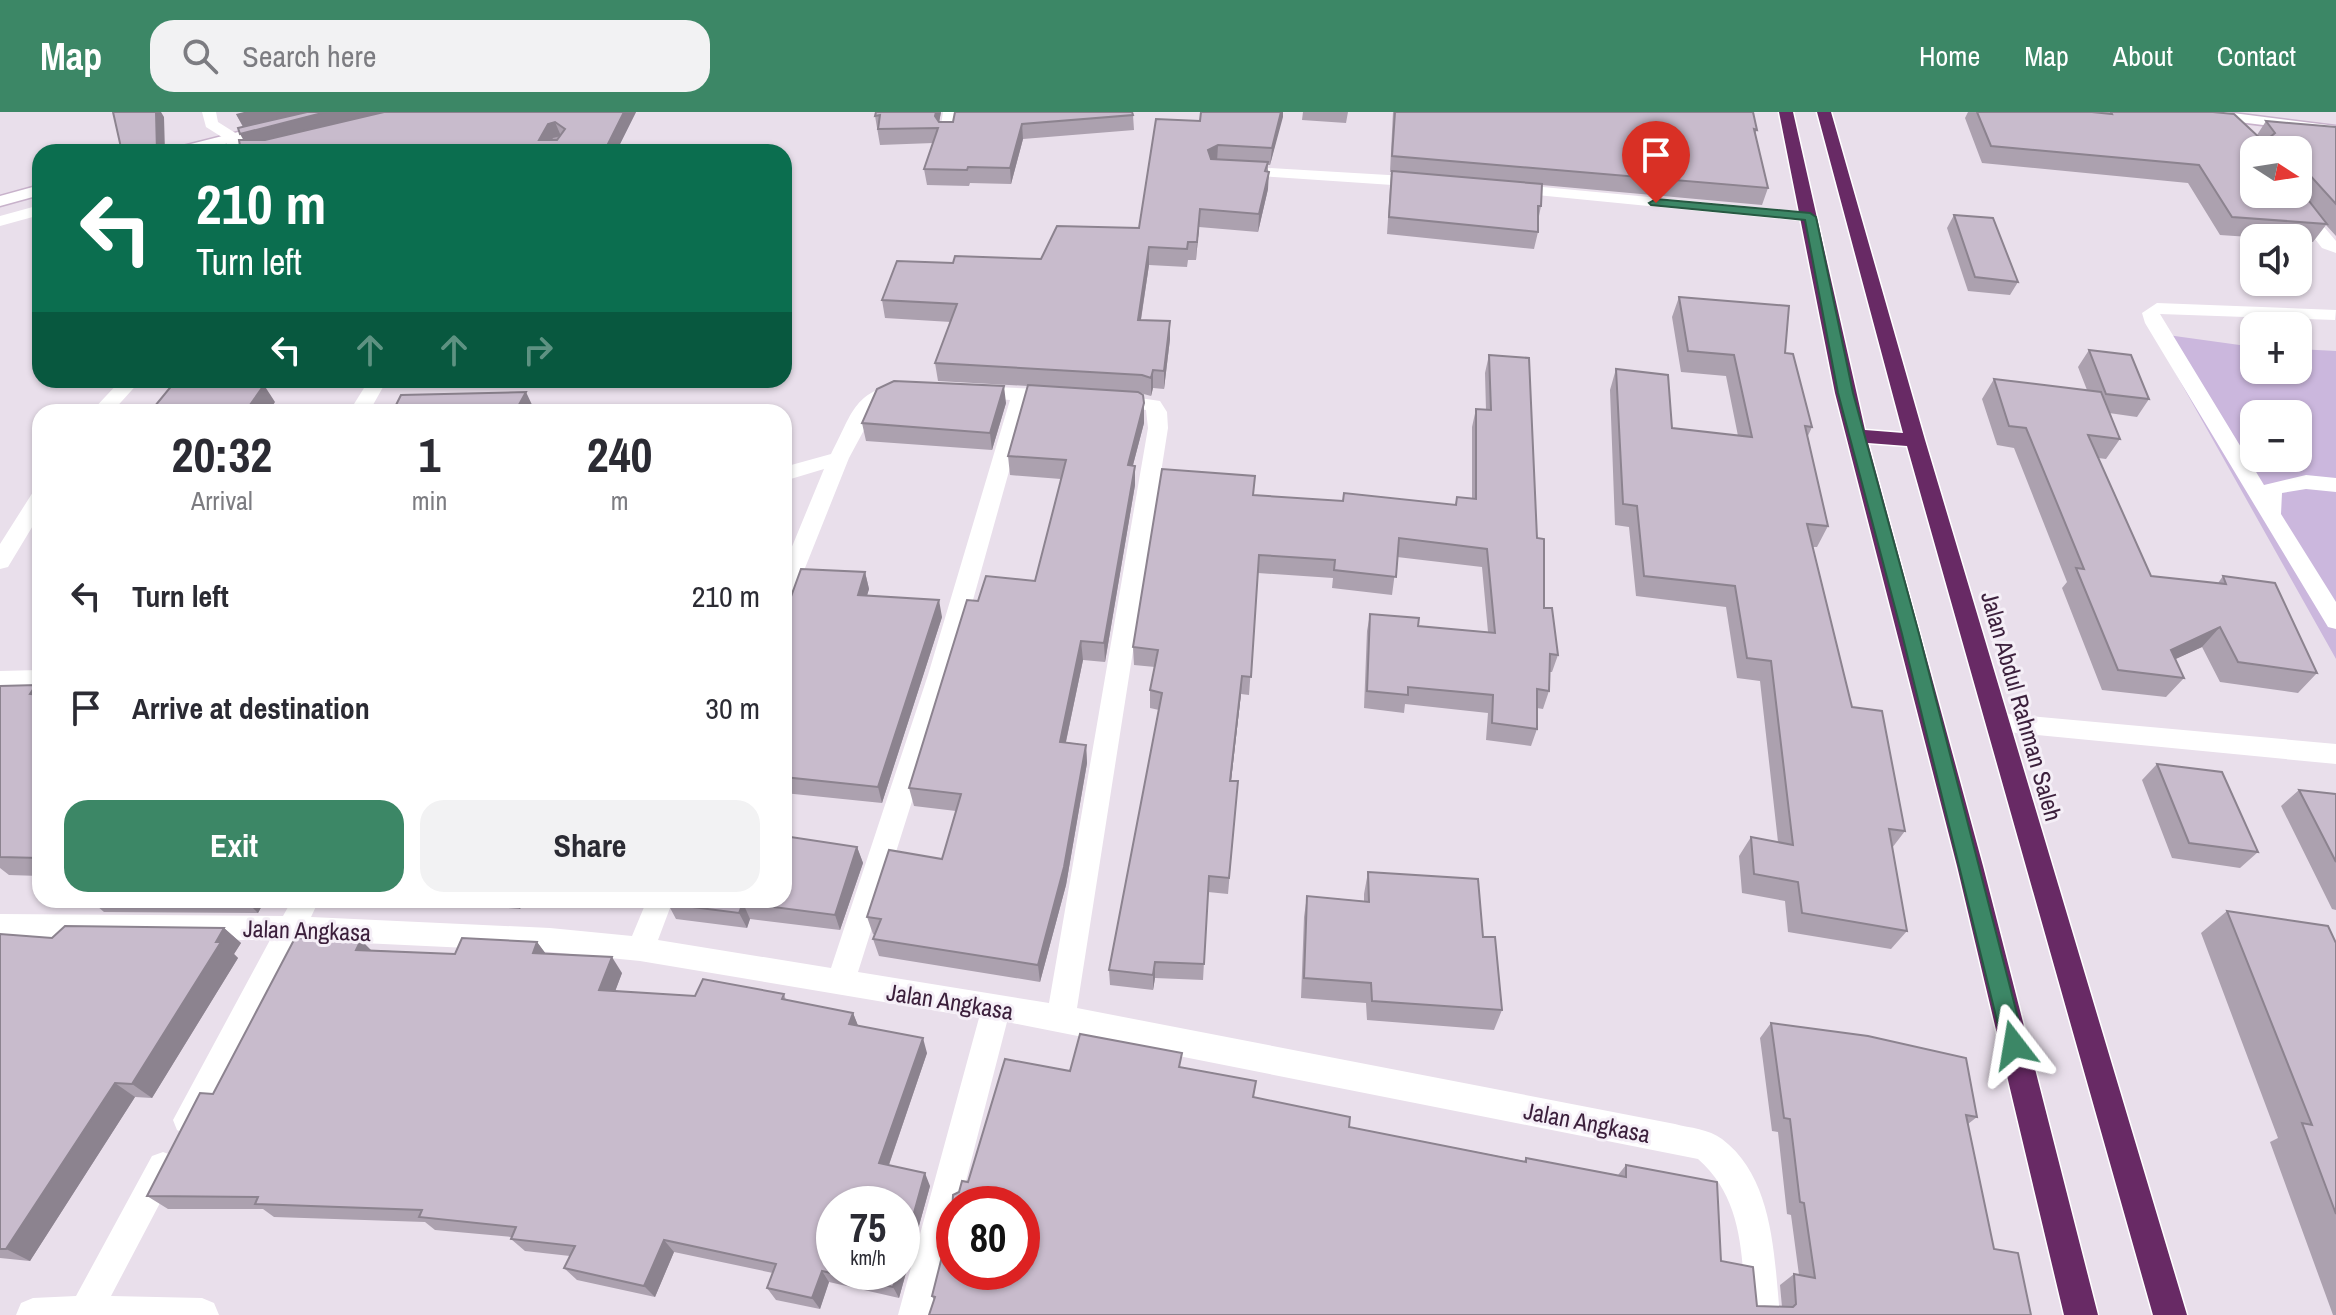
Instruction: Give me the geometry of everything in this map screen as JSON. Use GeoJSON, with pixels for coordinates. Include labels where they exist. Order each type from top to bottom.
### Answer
{"type":"FeatureCollection","features":[{"type":"Feature","properties":{"kind":"highway"},"geometry":{"type":"LineString","coordinates":[[1786,112],[1845,393],[1962,835],[2081,1315]]}},
{"type":"Feature","properties":{"kind":"highway","name":"Jalan Abdul Rahman Saleh"},"geometry":{"type":"LineString","coordinates":[[1824,112],[1915,440],[2170,1315]]}},
{"type":"Feature","properties":{"kind":"highway"},"geometry":{"type":"LineString","coordinates":[[1858,436],[1915,440]]}},
{"type":"Feature","properties":{"kind":"street"},"geometry":{"type":"LineString","coordinates":[[209,112],[211,124],[234,144]]}},
{"type":"Feature","properties":{"kind":"street"},"geometry":{"type":"LineString","coordinates":[[948,132],[950,112]]}},
{"type":"Feature","properties":{"kind":"street"},"geometry":{"type":"LineString","coordinates":[[2189,112],[2336,130]]}},
{"type":"Feature","properties":{"kind":"street"},"geometry":{"type":"LineString","coordinates":[[2226,117],[2242,136]]}},
{"type":"Feature","properties":{"kind":"street"},"geometry":{"type":"LineString","coordinates":[[241,144],[288,124]]}},
{"type":"Feature","properties":{"kind":"street"},"geometry":{"type":"LineString","coordinates":[[1217,170],[1439,183]]}},
{"type":"Feature","properties":{"kind":"street"},"geometry":{"type":"LineString","coordinates":[[1501,188],[1810,217]]}},
{"type":"Feature","properties":{"kind":"street"},"geometry":{"type":"LineString","coordinates":[[0,201],[32,192]]}},
{"type":"Feature","properties":{"kind":"street"},"geometry":{"type":"LineString","coordinates":[[2299,208],[2328,244],[2336,248]]}},
{"type":"Feature","properties":{"kind":"street"},"geometry":{"type":"LineString","coordinates":[[0,221],[32,212]]}},
{"type":"Feature","properties":{"kind":"street"},"geometry":{"type":"LineString","coordinates":[[2335,315],[2157,308],[2151,313],[2154,323],[2336,621]]}},
{"type":"Feature","properties":{"kind":"street"},"geometry":{"type":"LineString","coordinates":[[109,404],[124,388]]}},
{"type":"Feature","properties":{"kind":"street"},"geometry":{"type":"LineString","coordinates":[[792,573],[839,458],[870,400],[883,392],[899,388],[1089,398],[1153,405],[1157,412],[1158,428],[1061,1018]]}},
{"type":"Feature","properties":{"kind":"street"},"geometry":{"type":"LineString","coordinates":[[840,983],[940,675],[1021,394]]}},
{"type":"Feature","properties":{"kind":"street"},"geometry":{"type":"LineString","coordinates":[[792,472],[839,458]]}},
{"type":"Feature","properties":{"kind":"street"},"geometry":{"type":"LineString","coordinates":[[2271,514],[2272,488],[2306,482],[2336,485]]}},
{"type":"Feature","properties":{"kind":"street"},"geometry":{"type":"LineString","coordinates":[[0,562],[32,515]]}},
{"type":"Feature","properties":{"kind":"street"},"geometry":{"type":"LineString","coordinates":[[0,680],[32,679]]}},
{"type":"Feature","properties":{"kind":"street"},"geometry":{"type":"LineString","coordinates":[[1997,722],[2336,754]]}},
{"type":"Feature","properties":{"kind":"street"},"geometry":{"type":"LineString","coordinates":[[85,1312],[302,908]]}},
{"type":"Feature","properties":{"kind":"street"},"geometry":{"type":"LineString","coordinates":[[640,949],[657,908]]}},
{"type":"Feature","properties":{"kind":"street","name":"Jalan Angkasa"},"geometry":{"type":"LineString","coordinates":[[0,926],[292,928],[550,940],[640,949],[1061,1018],[1709,1147],[1744,1191],[1754,1230],[1763,1315]]}},
{"type":"Feature","properties":{"kind":"street"},"geometry":{"type":"LineString","coordinates":[[915,1315],[996,1008]]}},
{"type":"Feature","properties":{"kind":"street"},"geometry":{"type":"LineString","coordinates":[[33,1315],[85,1312],[202,1315]]}},
{"type":"Feature","properties":{"kind":"shaded area"},"geometry":{"type":"Polygon","coordinates":[[[2153,333],[2240,345],[2240,384],[2312,384],[2312,350],[2336,351],[2336,659],[2153,333]]]}},
{"type":"Feature","properties":{"kind":"building"},"geometry":{"type":"Polygon","coordinates":[[[113,112],[156,112],[157,144],[120,144],[113,112]]]}},
{"type":"Feature","properties":{"kind":"building"},"geometry":{"type":"Polygon","coordinates":[[[307,112],[326,112],[240,134],[238,128],[307,112]]]}},
{"type":"Feature","properties":{"kind":"building"},"geometry":{"type":"Polygon","coordinates":[[[384,112],[624,112],[608,144],[240,144],[239,140],[265,140],[384,112]],[[555,122],[548,124],[539,140],[557,140],[565,129],[555,122]]]}},
{"type":"Feature","properties":{"kind":"building"},"geometry":{"type":"Polygon","coordinates":[[[876,112],[936,112],[939,122],[953,122],[955,112],[1132,112],[1133,115],[1022,124],[1010,168],[968,167],[967,170],[924,169],[938,128],[878,129],[880,115],[875,116],[876,112]]]}},
{"type":"Feature","properties":{"kind":"building"},"geometry":{"type":"Polygon","coordinates":[[[1201,112],[1281,112],[1272,148],[1218,145],[1208,150],[1211,159],[1268,162],[1265,171],[1269,172],[1259,214],[1200,209],[1197,242],[1188,242],[1187,249],[1149,247],[1138,320],[1170,321],[1164,371],[1153,370],[1151,378],[935,363],[957,304],[882,300],[897,261],[953,263],[955,256],[1041,259],[1057,226],[1139,228],[1156,119],[1200,121],[1201,112]]]}},
{"type":"Feature","properties":{"kind":"building"},"geometry":{"type":"Polygon","coordinates":[[[1395,112],[1753,112],[1768,188],[1392,156],[1395,112]]]}},
{"type":"Feature","properties":{"kind":"building"},"geometry":{"type":"Polygon","coordinates":[[[1977,112],[2234,114],[2258,136],[2240,136],[2240,208],[2312,208],[2312,205],[2327,224],[2232,217],[2199,165],[1991,146],[1977,112]]]}},
{"type":"Feature","properties":{"kind":"building"},"geometry":{"type":"Polygon","coordinates":[[[2266,121],[2336,127],[2336,204],[2312,177],[2312,136],[2271,136],[2275,133],[2266,121]]]}},
{"type":"Feature","properties":{"kind":"building"},"geometry":{"type":"Polygon","coordinates":[[[1392,171],[1542,184],[1538,232],[1389,217],[1392,171]]]}},
{"type":"Feature","properties":{"kind":"building"},"geometry":{"type":"Polygon","coordinates":[[[1954,215],[1993,218],[2018,282],[1975,277],[1954,215]]]}},
{"type":"Feature","properties":{"kind":"building"},"geometry":{"type":"Polygon","coordinates":[[[1679,297],[1789,306],[1785,353],[1793,354],[1812,427],[1805,426],[1828,526],[1807,524],[1852,707],[1882,711],[1905,831],[1889,829],[1907,931],[1802,913],[1798,882],[1754,874],[1751,837],[1793,845],[1771,661],[1747,658],[1735,586],[1644,576],[1637,506],[1623,504],[1616,369],[1668,375],[1672,428],[1752,437],[1734,355],[1688,351],[1679,297]]]}},
{"type":"Feature","properties":{"kind":"building"},"geometry":{"type":"Polygon","coordinates":[[[2089,350],[2131,355],[2149,399],[2106,394],[2089,350]]]}},
{"type":"Feature","properties":{"kind":"building"},"geometry":{"type":"Polygon","coordinates":[[[1489,355],[1529,358],[1537,538],[1544,539],[1544,608],[1552,608],[1558,655],[1550,654],[1549,691],[1537,689],[1537,729],[1492,723],[1493,695],[1408,687],[1408,695],[1367,691],[1370,614],[1419,618],[1418,626],[1495,633],[1487,549],[1399,538],[1396,577],[1334,570],[1335,560],[1259,555],[1251,677],[1242,676],[1230,781],[1238,781],[1229,878],[1209,876],[1204,964],[1155,962],[1153,975],[1109,970],[1162,693],[1150,690],[1158,650],[1133,647],[1162,469],[1255,476],[1253,495],[1343,501],[1344,493],[1456,505],[1457,497],[1476,499],[1476,409],[1491,410],[1489,355]]]}},
{"type":"Feature","properties":{"kind":"building"},"geometry":{"type":"Polygon","coordinates":[[[1994,379],[2101,392],[2120,439],[2088,435],[2151,576],[2226,584],[2223,576],[2275,583],[2317,673],[2238,662],[2220,627],[2171,650],[2184,678],[2118,670],[2076,568],[2084,569],[2026,428],[2009,426],[1994,379]]]}},
{"type":"Feature","properties":{"kind":"building"},"geometry":{"type":"Polygon","coordinates":[[[894,381],[1004,386],[990,433],[862,423],[877,389],[894,381]]]}},
{"type":"Feature","properties":{"kind":"building"},"geometry":{"type":"Polygon","coordinates":[[[1028,385],[1138,392],[1143,395],[1144,403],[1128,465],[1135,466],[1104,643],[1081,641],[1060,742],[1086,745],[1064,867],[1038,965],[873,939],[881,919],[867,917],[889,850],[942,859],[961,794],[909,788],[967,600],[978,601],[986,576],[1035,581],[1066,460],[1008,456],[1028,385]]]}},
{"type":"Feature","properties":{"kind":"building"},"geometry":{"type":"Polygon","coordinates":[[[170,388],[262,388],[251,404],[157,404],[170,388]]]}},
{"type":"Feature","properties":{"kind":"building"},"geometry":{"type":"Polygon","coordinates":[[[526,392],[519,404],[396,404],[401,395],[526,392]]]}},
{"type":"Feature","properties":{"kind":"building"},"geometry":{"type":"Polygon","coordinates":[[[801,569],[865,572],[858,595],[939,600],[878,787],[792,778],[792,594],[801,569]]]}},
{"type":"Feature","properties":{"kind":"building"},"geometry":{"type":"Polygon","coordinates":[[[32,685],[32,858],[0,857],[0,686],[32,685]]]}},
{"type":"Feature","properties":{"kind":"building"},"geometry":{"type":"Polygon","coordinates":[[[2157,764],[2222,772],[2258,852],[2189,843],[2157,764]]]}},
{"type":"Feature","properties":{"kind":"building"},"geometry":{"type":"Polygon","coordinates":[[[2299,790],[2336,794],[2336,862],[2299,790]]]}},
{"type":"Feature","properties":{"kind":"building"},"geometry":{"type":"Polygon","coordinates":[[[792,837],[857,847],[835,915],[781,908],[792,908],[792,837]]]}},
{"type":"Feature","properties":{"kind":"building"},"geometry":{"type":"Polygon","coordinates":[[[1368,872],[1478,879],[1483,937],[1495,937],[1502,1010],[1372,1001],[1371,983],[1304,978],[1307,896],[1369,902],[1368,872]]]}},
{"type":"Feature","properties":{"kind":"building"},"geometry":{"type":"Polygon","coordinates":[[[700,908],[741,908],[739,913],[700,908]]]}},
{"type":"Feature","properties":{"kind":"building"},"geometry":{"type":"Polygon","coordinates":[[[2227,911],[2328,926],[2336,943],[2336,1214],[2302,1123],[2312,1125],[2227,911]]]}},
{"type":"Feature","properties":{"kind":"building"},"geometry":{"type":"Polygon","coordinates":[[[65,926],[224,928],[216,942],[221,942],[132,1084],[115,1083],[6,1249],[0,1249],[0,934],[52,938],[65,926]]]}},
{"type":"Feature","properties":{"kind":"building"},"geometry":{"type":"Polygon","coordinates":[[[295,938],[361,940],[356,950],[455,954],[462,938],[537,942],[533,953],[612,957],[599,990],[695,996],[703,979],[784,994],[782,999],[853,1013],[849,1024],[923,1038],[879,1163],[925,1173],[920,1191],[920,1186],[816,1186],[816,1287],[812,1298],[767,1288],[776,1264],[664,1240],[644,1286],[564,1268],[575,1246],[511,1239],[516,1227],[419,1217],[422,1210],[255,1204],[258,1197],[147,1196],[200,1093],[213,1094],[295,938]]]}},
{"type":"Feature","properties":{"kind":"building"},"geometry":{"type":"Polygon","coordinates":[[[1771,1023],[1868,1036],[1966,1058],[1977,1117],[1966,1115],[1994,1249],[2018,1253],[2031,1315],[929,1315],[936,1280],[936,1290],[1040,1290],[1040,1186],[961,1186],[962,1181],[968,1182],[1005,1059],[1070,1071],[1080,1034],[1182,1053],[1179,1067],[1256,1081],[1253,1097],[1350,1117],[1349,1127],[1526,1162],[1526,1158],[1626,1177],[1626,1165],[1717,1182],[1721,1261],[1753,1267],[1757,1306],[1793,1307],[1796,1304],[1794,1274],[1815,1278],[1804,1203],[1800,1202],[1790,1119],[1784,1118],[1771,1023]]]}},
{"type":"Feature","properties":{"kind":"route"},"geometry":{"type":"LineString","coordinates":[[1656,203],[1810,217],[1845,393],[1910,634],[2014,1045]]}}]}
